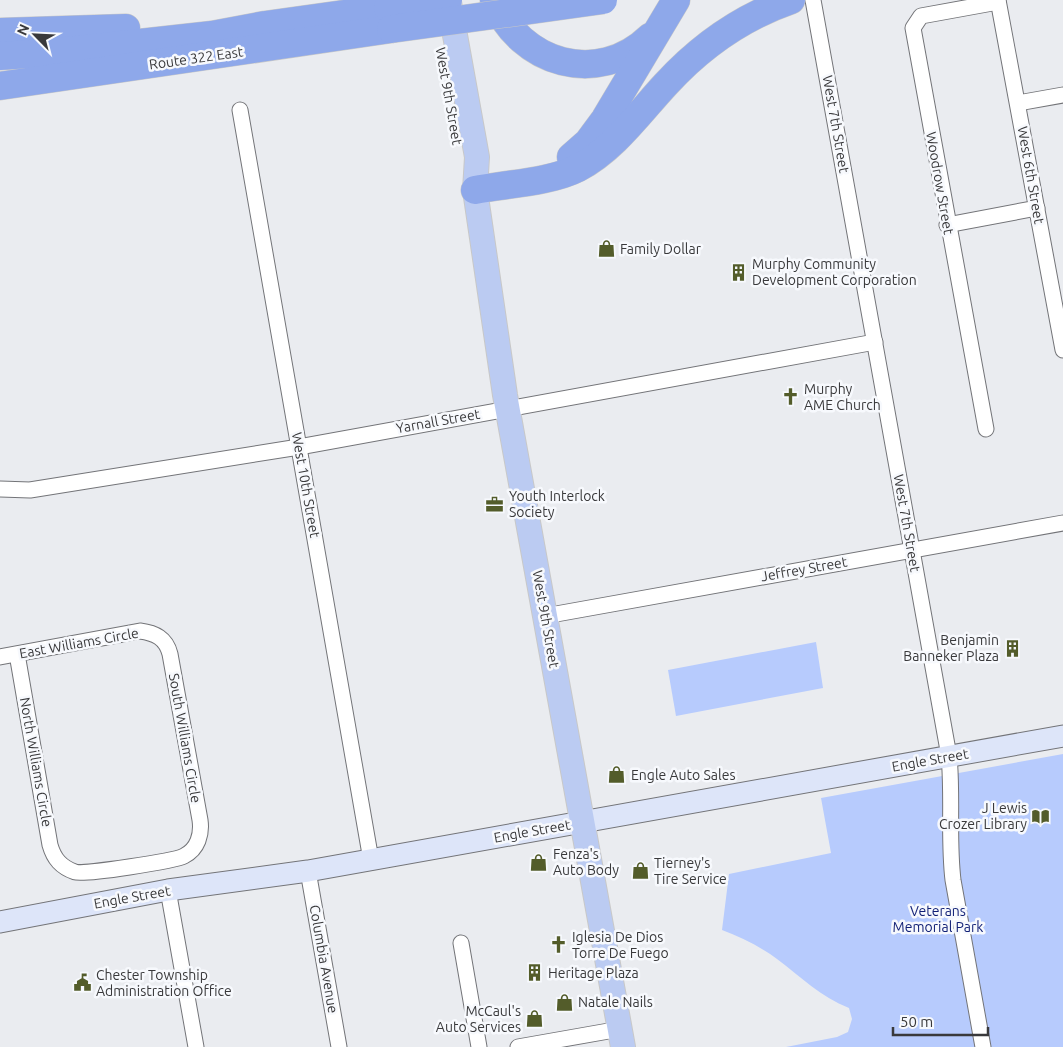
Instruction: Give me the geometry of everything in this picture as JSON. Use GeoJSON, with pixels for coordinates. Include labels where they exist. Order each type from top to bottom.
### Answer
{"type":"FeatureCollection","features":[{"type":"Feature","properties":{"kind":"highway"},"geometry":{"type":"LineString","coordinates":[[389,19],[448,0]]}},
{"type":"Feature","properties":{"kind":"highway"},"geometry":{"type":"LineString","coordinates":[[494,0],[504,21],[520,40],[541,54],[564,62],[589,64],[614,59],[636,48],[660,27]]}},
{"type":"Feature","properties":{"kind":"highway"},"geometry":{"type":"LineString","coordinates":[[0,32],[229,23],[265,25],[389,19],[603,0]]}},
{"type":"Feature","properties":{"kind":"highway"},"geometry":{"type":"LineString","coordinates":[[521,181],[558,166],[588,142],[605,119],[676,0]]}},
{"type":"Feature","properties":{"kind":"highway"},"geometry":{"type":"LineString","coordinates":[[474,190],[555,177],[592,159],[620,135],[682,68],[729,30],[765,10],[791,0]]}},
{"type":"Feature","properties":{"kind":"highway","name":"Route 322 East"},"geometry":{"type":"LineString","coordinates":[[0,86],[389,19]]}},
{"type":"Feature","properties":{"kind":"highway"},"geometry":{"type":"LineString","coordinates":[[0,56],[58,52],[212,35],[265,25]]}},
{"type":"Feature","properties":{"kind":"main road","name":"West 9th Street"},"geometry":{"type":"LineString","coordinates":[[432,0],[461,160],[474,190]]}},
{"type":"Feature","properties":{"kind":"main road","name":"West 9th Street"},"geometry":{"type":"LineString","coordinates":[[448,0],[477,157],[474,190],[508,409],[622,1038]]}},
{"type":"Feature","properties":{"kind":"main road","name":"Engle Street"},"geometry":{"type":"LineString","coordinates":[[0,922],[168,890],[308,871],[372,860],[1063,736]]}},
{"type":"Feature","properties":{"kind":"street","name":"West 7th Street"},"geometry":{"type":"LineString","coordinates":[[814,0],[949,756],[951,777],[950,855],[983,1047]]}},
{"type":"Feature","properties":{"kind":"street","name":"West 6th Street"},"geometry":{"type":"LineString","coordinates":[[998,1],[1060,311],[1063,350]]}},
{"type":"Feature","properties":{"kind":"street","name":"Woodrow Street"},"geometry":{"type":"LineString","coordinates":[[986,429],[947,225],[913,28],[921,16],[998,1]]}},
{"type":"Feature","properties":{"kind":"street"},"geometry":{"type":"LineString","coordinates":[[1018,103],[1063,95]]}},
{"type":"Feature","properties":{"kind":"street","name":"West 10th Street"},"geometry":{"type":"LineString","coordinates":[[240,110],[372,860]]}},
{"type":"Feature","properties":{"kind":"street"},"geometry":{"type":"LineString","coordinates":[[947,225],[1038,208]]}},
{"type":"Feature","properties":{"kind":"street","name":"Yarnall Street"},"geometry":{"type":"LineString","coordinates":[[0,489],[30,490],[299,447],[874,342]]}},
{"type":"Feature","properties":{"kind":"street","name":"Jeffrey Street"},"geometry":{"type":"LineString","coordinates":[[545,616],[1063,522]]}},
{"type":"Feature","properties":{"kind":"street","name":"East Williams Circle"},"geometry":{"type":"LineString","coordinates":[[0,657],[140,631],[157,636]]}},
{"type":"Feature","properties":{"kind":"street","name":"South Williams Circle"},"geometry":{"type":"LineString","coordinates":[[62,866],[84,874],[178,858],[188,853],[196,844],[201,831],[200,820],[170,654],[166,643],[157,636]]}},
{"type":"Feature","properties":{"kind":"street","name":"North Williams Circle"},"geometry":{"type":"LineString","coordinates":[[18,654],[50,846],[55,860],[62,866]]}},
{"type":"Feature","properties":{"kind":"street","name":"Columbia Avenue"},"geometry":{"type":"LineString","coordinates":[[308,871],[339,1047]]}},
{"type":"Feature","properties":{"kind":"street"},"geometry":{"type":"LineString","coordinates":[[168,890],[196,1047]]}},
{"type":"Feature","properties":{"kind":"street"},"geometry":{"type":"LineString","coordinates":[[461,943],[479,1047]]}},
{"type":"Feature","properties":{"kind":"street"},"geometry":{"type":"LineString","coordinates":[[518,1047],[622,1038]]}},
{"type":"Feature","properties":{"kind":"green space"},"geometry":{"type":"Polygon","coordinates":[[[816,642],[823,688],[676,716],[668,670],[816,642]]]}},
{"type":"Feature","properties":{"kind":"green space","name":"Veterans Memorial Park"},"geometry":{"type":"Polygon","coordinates":[[[1063,754],[1063,1047],[786,1047],[837,1037],[848,1032],[852,1019],[849,1008],[820,992],[764,950],[722,930],[729,874],[831,853],[821,798],[1063,754]]]}},
{"type":"Feature","properties":{"kind":"place","name":"Family Dollar"},"geometry":{"type":"Point","coordinates":[606,249]}},
{"type":"Feature","properties":{"kind":"place","name":"Murphy Community Development Corporation"},"geometry":{"type":"Point","coordinates":[738,272]}},
{"type":"Feature","properties":{"kind":"place","name":"Murphy AME Church"},"geometry":{"type":"Point","coordinates":[790,397]}},
{"type":"Feature","properties":{"kind":"place","name":"Youth Interlock Society"},"geometry":{"type":"Point","coordinates":[495,504]}},
{"type":"Feature","properties":{"kind":"place","name":"Benjamin Banneker Plaza"},"geometry":{"type":"Point","coordinates":[1013,648]}},
{"type":"Feature","properties":{"kind":"place","name":"Engle Auto Sales"},"geometry":{"type":"Point","coordinates":[617,775]}},
{"type":"Feature","properties":{"kind":"place","name":"J Lewis Crozer Library"},"geometry":{"type":"Point","coordinates":[1041,816]}},
{"type":"Feature","properties":{"kind":"place","name":"Fenza's Auto Body"},"geometry":{"type":"Point","coordinates":[539,862]}},
{"type":"Feature","properties":{"kind":"place","name":"Tierney's Tire Service"},"geometry":{"type":"Point","coordinates":[640,871]}},
{"type":"Feature","properties":{"kind":"place","name":"Iglesia De Dios Torre De Fuego"},"geometry":{"type":"Point","coordinates":[558,945]}},
{"type":"Feature","properties":{"kind":"place","name":"Heritage Plaza"},"geometry":{"type":"Point","coordinates":[534,973]}},
{"type":"Feature","properties":{"kind":"place","name":"Chester Township Administration Office"},"geometry":{"type":"Point","coordinates":[82,983]}},
{"type":"Feature","properties":{"kind":"place","name":"Natale Nails"},"geometry":{"type":"Point","coordinates":[564,1002]}},
{"type":"Feature","properties":{"kind":"place","name":"McCaul's Auto Services"},"geometry":{"type":"Point","coordinates":[535,1019]}}]}
